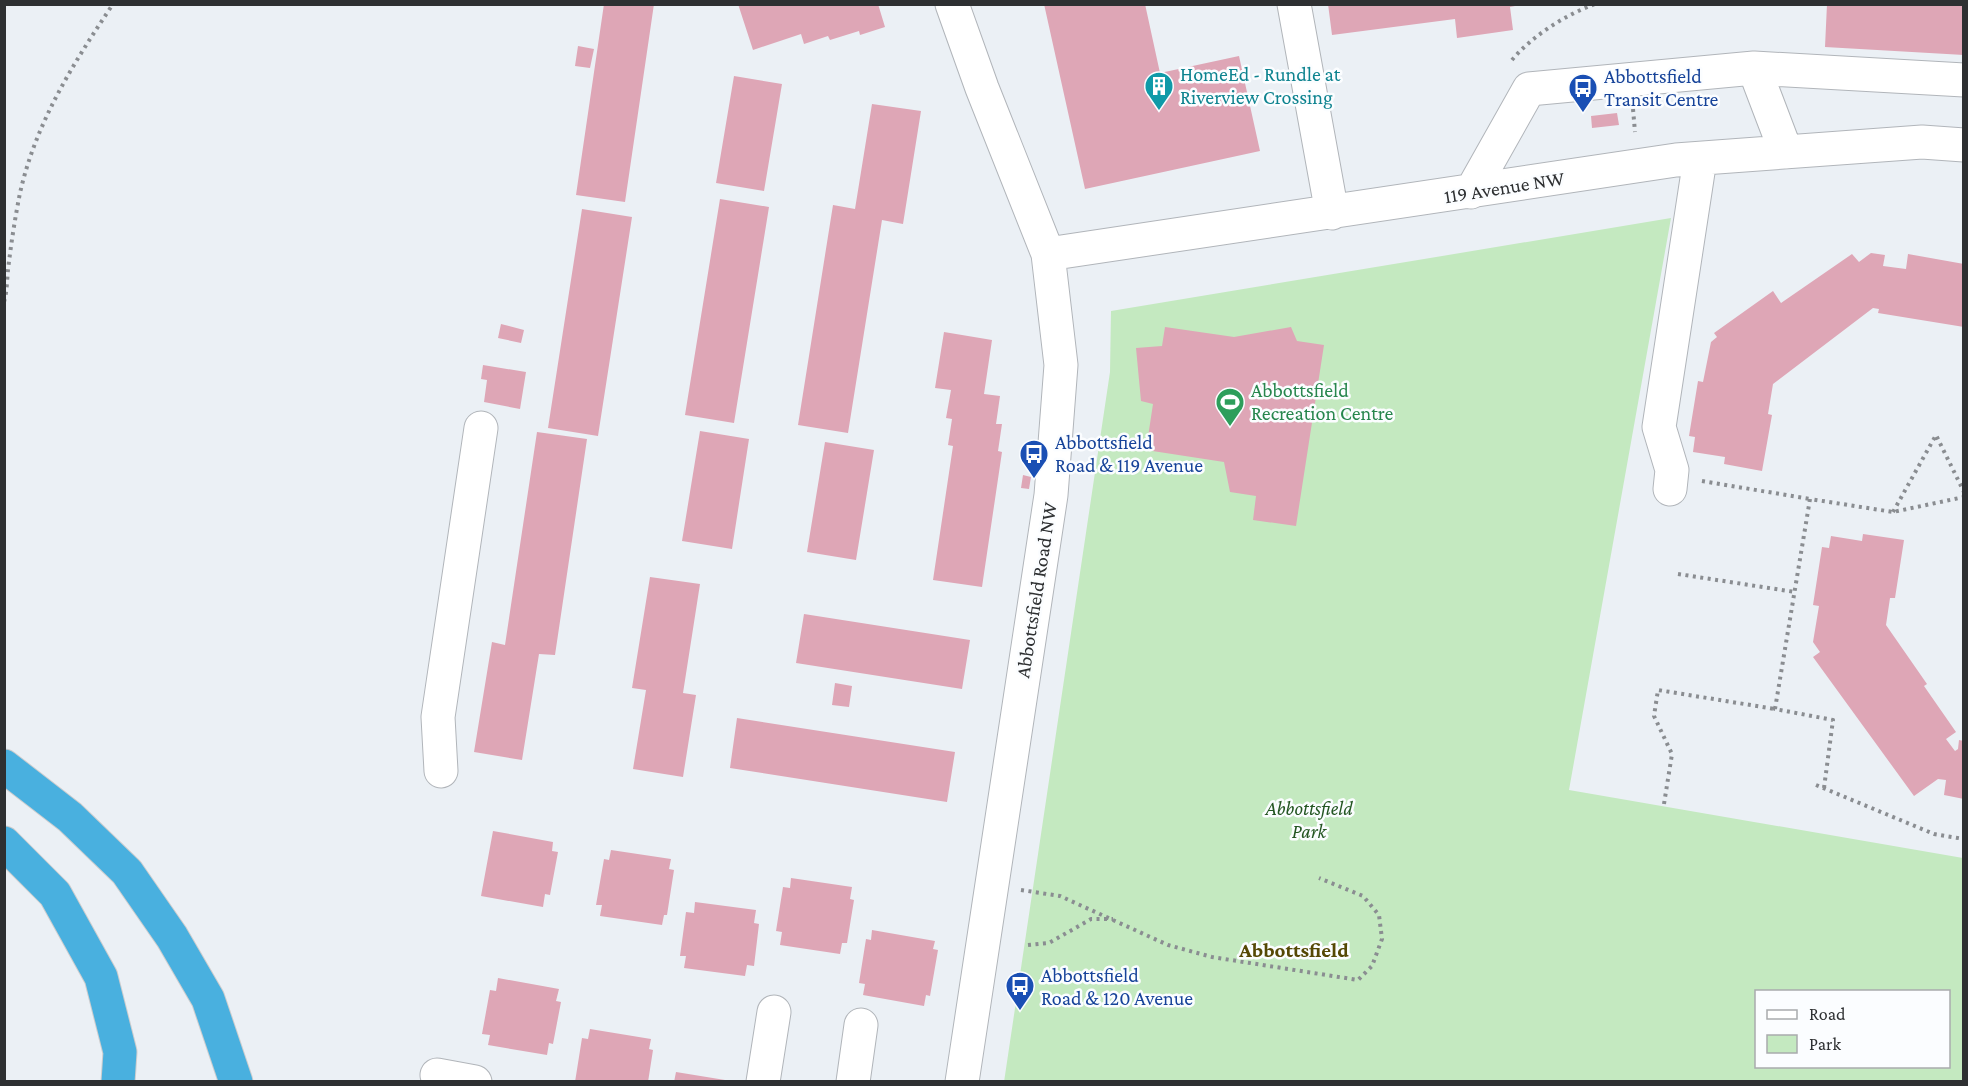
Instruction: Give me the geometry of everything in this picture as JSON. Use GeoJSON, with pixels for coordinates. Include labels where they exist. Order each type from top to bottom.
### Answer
{"type":"FeatureCollection","features":[{"type":"Feature","properties":{"kind":"highway"},"geometry":{"type":"LineString","coordinates":[[10,773],[70,817],[127,872],[172,937],[208,999],[236,1082]]}},
{"type":"Feature","properties":{"kind":"highway"},"geometry":{"type":"LineString","coordinates":[[4,843],[55,894],[101,977],[120,1052],[118,1082]]}},
{"type":"Feature","properties":{"kind":"street","name":"Abbottsfield Road NW"},"geometry":{"type":"LineString","coordinates":[[952,4],[1047,254],[1061,365],[1052,483],[962,1082]]}},
{"type":"Feature","properties":{"kind":"street"},"geometry":{"type":"LineString","coordinates":[[1294,4],[1332,213]]}},
{"type":"Feature","properties":{"kind":"street"},"geometry":{"type":"LineString","coordinates":[[1471,192],[1529,89],[1754,68],[1964,80]]}},
{"type":"Feature","properties":{"kind":"street"},"geometry":{"type":"LineString","coordinates":[[1754,68],[1786,152]]}},
{"type":"Feature","properties":{"kind":"street","name":"119 Avenue NW"},"geometry":{"type":"LineString","coordinates":[[1047,254],[1676,160],[1922,142],[1964,145]]}},
{"type":"Feature","properties":{"kind":"street"},"geometry":{"type":"LineString","coordinates":[[1683,484],[1672,470],[1659,427],[1700,159]]}},
{"type":"Feature","properties":{"kind":"street"},"geometry":{"type":"LineString","coordinates":[[441,771],[438,717],[481,428]]}},
{"type":"Feature","properties":{"kind":"street"},"geometry":{"type":"LineString","coordinates":[[763,1082],[774,1012]]}},
{"type":"Feature","properties":{"kind":"street"},"geometry":{"type":"LineString","coordinates":[[853,1082],[861,1024]]}},
{"type":"Feature","properties":{"kind":"street"},"geometry":{"type":"LineString","coordinates":[[437,1075],[475,1082]]}},
{"type":"Feature","properties":{"kind":"path"},"geometry":{"type":"LineString","coordinates":[[4,302],[21,192],[41,127],[57,92],[113,4]]}},
{"type":"Feature","properties":{"kind":"path"},"geometry":{"type":"LineString","coordinates":[[1634,118],[1635,132]]}},
{"type":"Feature","properties":{"kind":"path"},"geometry":{"type":"LineString","coordinates":[[1893,512],[1936,435],[1964,492]]}},
{"type":"Feature","properties":{"kind":"path"},"geometry":{"type":"LineString","coordinates":[[1683,484],[1810,499],[1893,512],[1964,497]]}},
{"type":"Feature","properties":{"kind":"path"},"geometry":{"type":"LineString","coordinates":[[1775,709],[1810,499]]}},
{"type":"Feature","properties":{"kind":"path"},"geometry":{"type":"LineString","coordinates":[[1678,574],[1795,592]]}},
{"type":"Feature","properties":{"kind":"path"},"geometry":{"type":"LineString","coordinates":[[1664,804],[1672,754],[1654,716],[1658,690],[1833,720],[1824,788]]}},
{"type":"Feature","properties":{"kind":"path"},"geometry":{"type":"LineString","coordinates":[[1816,785],[1934,834],[1964,839]]}},
{"type":"Feature","properties":{"kind":"path"},"geometry":{"type":"LineString","coordinates":[[992,886],[1060,896],[1168,945],[1212,957],[1358,980],[1372,966],[1382,939],[1379,915],[1364,896],[1319,878]]}},
{"type":"Feature","properties":{"kind":"path"},"geometry":{"type":"LineString","coordinates":[[1028,945],[1049,943],[1091,919],[1114,919]]}},
{"type":"Feature","properties":{"kind":"green space","name":"Abbottsfield Park"},"geometry":{"type":"Polygon","coordinates":[[[1671,218],[1569,790],[1963,858],[1963,1081],[1004,1082],[1110,372],[1111,311],[1671,218]]]}},
{"type":"Feature","properties":{"kind":"building"},"geometry":{"type":"Polygon","coordinates":[[[604,4],[654,4],[625,202],[576,195],[604,4]]]}},
{"type":"Feature","properties":{"kind":"building"},"geometry":{"type":"Polygon","coordinates":[[[738,4],[878,4],[885,27],[860,35],[859,31],[830,40],[828,36],[804,44],[801,34],[753,50],[738,4]]]}},
{"type":"Feature","properties":{"kind":"building","name":"HomeEd - Rundle at Riverview Crossing"},"geometry":{"type":"Polygon","coordinates":[[[1044,4],[1145,4],[1160,73],[1239,56],[1260,151],[1085,189],[1044,4]]]}},
{"type":"Feature","properties":{"kind":"building"},"geometry":{"type":"Polygon","coordinates":[[[1328,4],[1515,4],[1515,6],[1510,7],[1513,30],[1457,38],[1455,19],[1332,35],[1328,4]]]}},
{"type":"Feature","properties":{"kind":"building"},"geometry":{"type":"Polygon","coordinates":[[[1827,4],[1964,4],[1964,55],[1825,47],[1827,4]]]}},
{"type":"Feature","properties":{"kind":"building"},"geometry":{"type":"Polygon","coordinates":[[[578,46],[594,49],[590,68],[575,66],[578,46]]]}},
{"type":"Feature","properties":{"kind":"building"},"geometry":{"type":"Polygon","coordinates":[[[734,76],[782,84],[764,191],[716,183],[734,76]]]}},
{"type":"Feature","properties":{"kind":"building"},"geometry":{"type":"Polygon","coordinates":[[[872,104],[921,111],[903,224],[882,220],[848,433],[798,425],[833,205],[855,209],[872,104]]]}},
{"type":"Feature","properties":{"kind":"building"},"geometry":{"type":"Polygon","coordinates":[[[1617,113],[1619,125],[1592,128],[1591,116],[1617,113]]]}},
{"type":"Feature","properties":{"kind":"building"},"geometry":{"type":"Polygon","coordinates":[[[720,199],[769,207],[734,423],[685,415],[720,199]]]}},
{"type":"Feature","properties":{"kind":"building"},"geometry":{"type":"Polygon","coordinates":[[[582,209],[632,217],[598,436],[548,428],[582,209]]]}},
{"type":"Feature","properties":{"kind":"building"},"geometry":{"type":"Polygon","coordinates":[[[1871,253],[1885,255],[1883,266],[1906,269],[1908,254],[1964,264],[1964,327],[1878,313],[1879,309],[1873,308],[1773,384],[1768,414],[1772,415],[1762,471],[1724,464],[1725,457],[1693,452],[1695,437],[1689,436],[1698,381],[1703,382],[1711,342],[1717,337],[1714,333],[1773,291],[1781,303],[1852,254],[1859,262],[1871,253]]]}},
{"type":"Feature","properties":{"kind":"building"},"geometry":{"type":"Polygon","coordinates":[[[501,324],[524,330],[521,343],[498,338],[501,324]]]}},
{"type":"Feature","properties":{"kind":"building","name":"Abbottsfield Recreation Centre"},"geometry":{"type":"Polygon","coordinates":[[[1165,327],[1234,337],[1291,327],[1297,341],[1324,345],[1296,526],[1253,520],[1256,496],[1230,492],[1224,462],[1146,450],[1153,404],[1141,401],[1136,348],[1162,346],[1165,327]]]}},
{"type":"Feature","properties":{"kind":"building"},"geometry":{"type":"Polygon","coordinates":[[[944,332],[992,340],[984,394],[1000,396],[996,424],[1002,424],[998,451],[1002,452],[982,587],[933,580],[953,446],[948,445],[952,419],[946,418],[951,390],[935,388],[944,332]]]}},
{"type":"Feature","properties":{"kind":"building"},"geometry":{"type":"Polygon","coordinates":[[[483,365],[526,372],[520,409],[484,402],[487,380],[481,379],[483,365]]]}},
{"type":"Feature","properties":{"kind":"building"},"geometry":{"type":"Polygon","coordinates":[[[700,431],[749,439],[732,549],[682,541],[700,431]]]}},
{"type":"Feature","properties":{"kind":"building"},"geometry":{"type":"Polygon","coordinates":[[[537,432],[587,439],[555,655],[539,654],[522,760],[474,752],[492,642],[505,645],[537,432]]]}},
{"type":"Feature","properties":{"kind":"building"},"geometry":{"type":"Polygon","coordinates":[[[825,442],[874,450],[856,560],[807,552],[825,442]]]}},
{"type":"Feature","properties":{"kind":"building"},"geometry":{"type":"Polygon","coordinates":[[[1023,475],[1031,477],[1029,489],[1021,488],[1023,475]]]}},
{"type":"Feature","properties":{"kind":"building"},"geometry":{"type":"Polygon","coordinates":[[[1863,534],[1904,540],[1895,598],[1890,598],[1886,625],[1927,684],[1924,686],[1956,732],[1946,739],[1955,751],[1958,749],[1959,740],[1964,741],[1964,799],[1944,795],[1946,780],[1938,779],[1914,796],[1813,657],[1820,652],[1813,642],[1819,606],[1813,605],[1822,547],[1829,548],[1831,536],[1862,541],[1863,534]]]}},
{"type":"Feature","properties":{"kind":"building"},"geometry":{"type":"Polygon","coordinates":[[[650,577],[700,584],[683,693],[696,695],[683,777],[633,769],[646,690],[632,688],[650,577]]]}},
{"type":"Feature","properties":{"kind":"building"},"geometry":{"type":"Polygon","coordinates":[[[804,614],[970,640],[962,689],[796,663],[804,614]]]}},
{"type":"Feature","properties":{"kind":"building"},"geometry":{"type":"Polygon","coordinates":[[[835,683],[852,686],[849,707],[832,705],[835,683]]]}},
{"type":"Feature","properties":{"kind":"building"},"geometry":{"type":"Polygon","coordinates":[[[737,718],[955,752],[947,802],[730,768],[737,718]]]}},
{"type":"Feature","properties":{"kind":"building"},"geometry":{"type":"Polygon","coordinates":[[[493,831],[553,842],[552,851],[558,852],[550,895],[545,894],[543,907],[481,896],[493,831]]]}},
{"type":"Feature","properties":{"kind":"building"},"geometry":{"type":"Polygon","coordinates":[[[611,850],[671,859],[669,869],[674,870],[667,915],[664,915],[662,925],[600,916],[602,905],[596,905],[604,859],[609,860],[611,850]]]}},
{"type":"Feature","properties":{"kind":"building"},"geometry":{"type":"Polygon","coordinates":[[[791,878],[852,887],[850,899],[854,900],[847,943],[842,943],[840,954],[780,945],[782,932],[776,931],[783,887],[790,888],[791,878]]]}},
{"type":"Feature","properties":{"kind":"building"},"geometry":{"type":"Polygon","coordinates":[[[695,902],[756,910],[754,923],[759,924],[754,966],[747,965],[745,976],[684,968],[686,956],[680,956],[686,912],[694,913],[695,902]]]}},
{"type":"Feature","properties":{"kind":"building"},"geometry":{"type":"Polygon","coordinates":[[[872,930],[935,941],[933,949],[938,950],[930,996],[926,995],[924,1006],[863,995],[865,984],[859,983],[866,939],[871,940],[872,930]]]}},
{"type":"Feature","properties":{"kind":"building"},"geometry":{"type":"Polygon","coordinates":[[[498,978],[559,989],[556,1001],[561,1002],[553,1044],[549,1043],[547,1055],[488,1045],[490,1035],[482,1034],[490,990],[496,991],[498,978]]]}},
{"type":"Feature","properties":{"kind":"building"},"geometry":{"type":"Polygon","coordinates":[[[590,1029],[651,1039],[649,1049],[653,1050],[648,1082],[575,1082],[582,1038],[588,1039],[590,1029]]]}},
{"type":"Feature","properties":{"kind":"building"},"geometry":{"type":"Polygon","coordinates":[[[676,1072],[725,1080],[725,1082],[674,1082],[676,1072]]]}},
{"type":"Feature","properties":{"kind":"place","name":"HomeEd - Rundle at Riverview Crossing"},"geometry":{"type":"Point","coordinates":[1159,112]}},
{"type":"Feature","properties":{"kind":"place","name":"Abbottsfield Transit Centre"},"geometry":{"type":"Point","coordinates":[1583,114]}},
{"type":"Feature","properties":{"kind":"place","name":"Abbottsfield Recreation Centre"},"geometry":{"type":"Point","coordinates":[1230,428]}},
{"type":"Feature","properties":{"kind":"place","name":"Abbottsfield Road & 119 Avenue"},"geometry":{"type":"Point","coordinates":[1034,480]}},
{"type":"Feature","properties":{"kind":"place","name":"Abbottsfield Road & 120 Avenue"},"geometry":{"type":"Point","coordinates":[1020,1012]}},
{"type":"Feature","properties":{"kind":"district","name":"Abbottsfield"},"geometry":{"type":"Point","coordinates":[1294,950]}}]}
